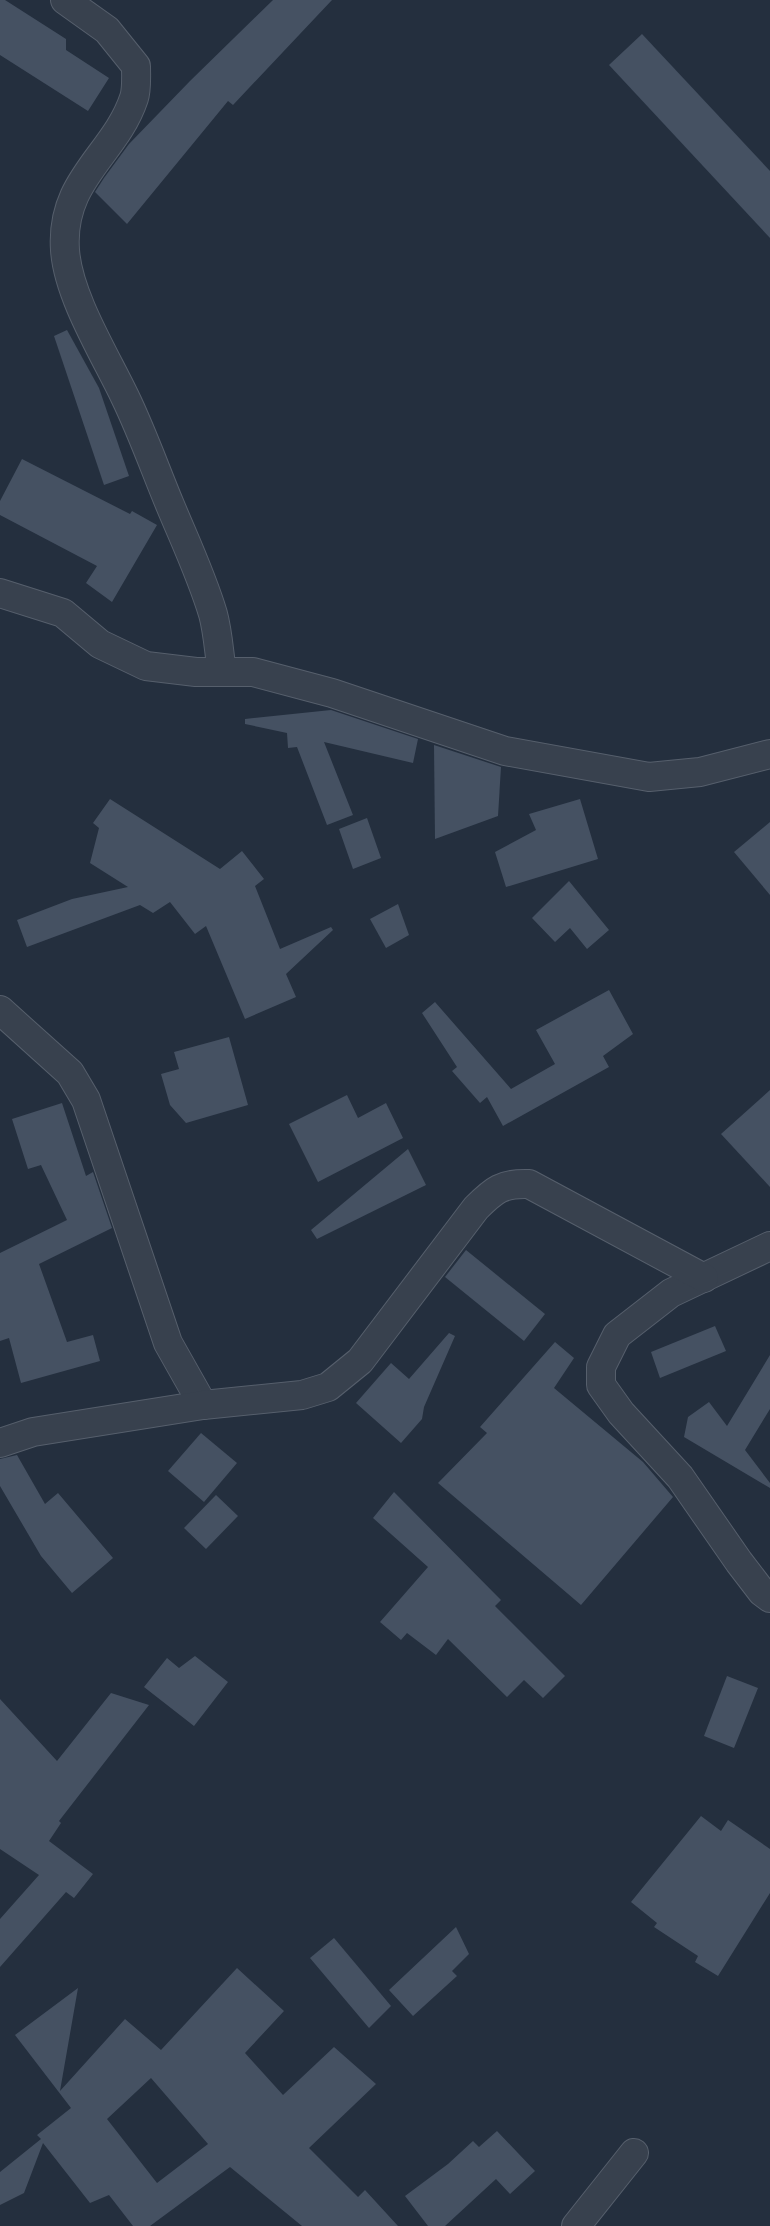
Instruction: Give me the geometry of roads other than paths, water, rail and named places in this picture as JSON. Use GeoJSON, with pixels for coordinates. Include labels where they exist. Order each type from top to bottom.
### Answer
{"type":"FeatureCollection","features":[{"type":"Feature","properties":{"kind":"street"},"geometry":{"type":"LineString","coordinates":[[65,0],[107,30],[136,66],[135,96],[130,108],[90,166],[73,197],[65,249],[70,277],[127,400],[199,573],[214,616],[222,672]]}},
{"type":"Feature","properties":{"kind":"street"},"geometry":{"type":"LineString","coordinates":[[0,593],[63,613],[100,644],[146,666],[195,672],[253,672],[332,694],[505,751],[649,777],[700,772],[770,754]]}},
{"type":"Feature","properties":{"kind":"street"},"geometry":{"type":"LineString","coordinates":[[0,1010],[70,1073],[86,1100],[168,1343],[202,1405]]}},
{"type":"Feature","properties":{"kind":"street"},"geometry":{"type":"LineString","coordinates":[[0,1443],[33,1432],[202,1405],[302,1395],[328,1387],[360,1361],[476,1208],[492,1192],[510,1184],[529,1184],[704,1278]]}},
{"type":"Feature","properties":{"kind":"street"},"geometry":{"type":"LineString","coordinates":[[770,1246],[671,1293],[617,1335],[601,1367],[601,1385],[621,1413],[680,1477],[738,1562],[770,1598]]}},
{"type":"Feature","properties":{"kind":"street"},"geometry":{"type":"LineString","coordinates":[[576,2226],[635,2153]]}}]}
